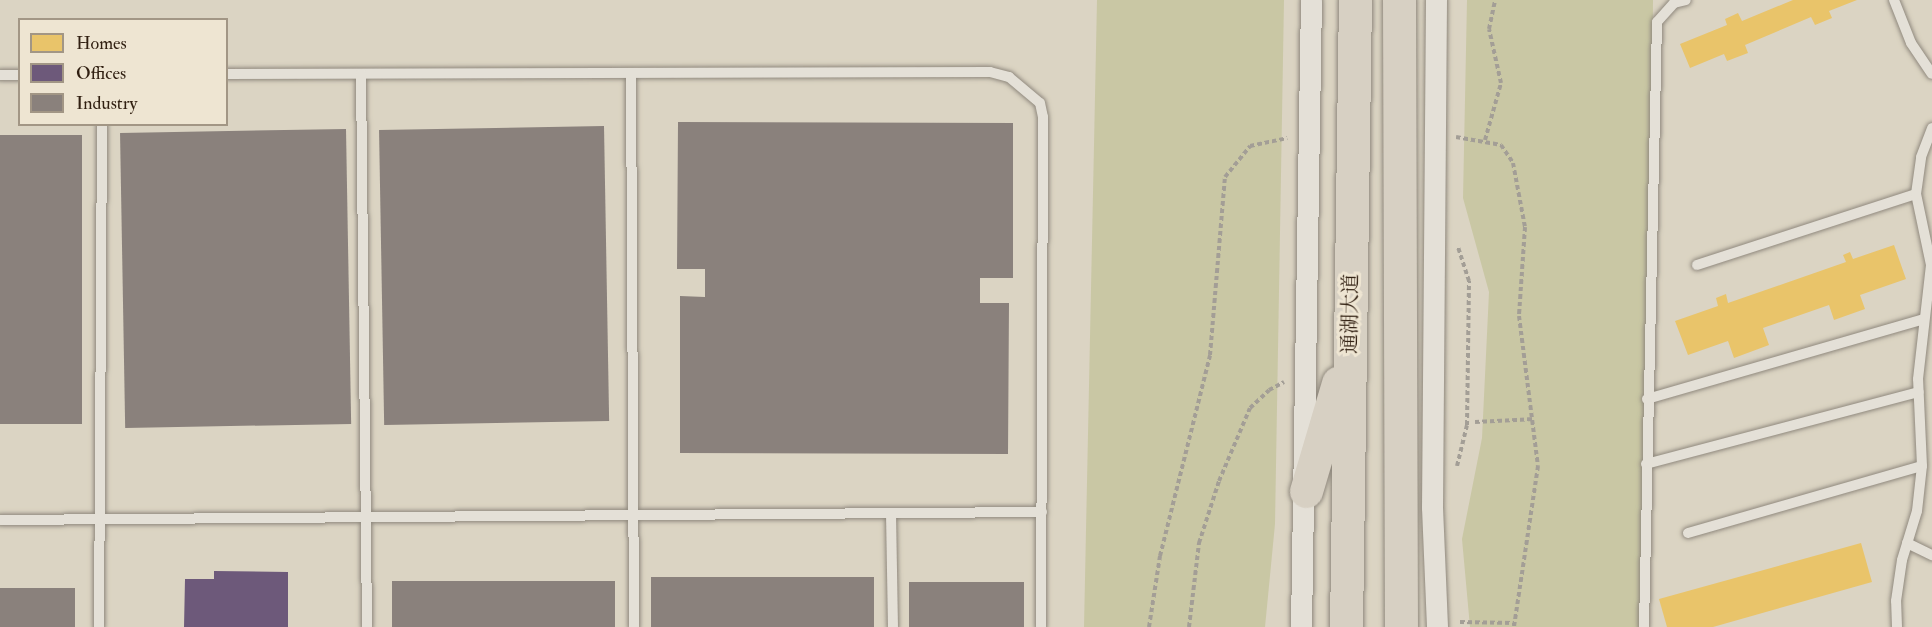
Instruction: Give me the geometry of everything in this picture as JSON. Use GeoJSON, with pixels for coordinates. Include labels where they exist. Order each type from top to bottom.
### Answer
{"type":"FeatureCollection","features":[{"type":"Feature","properties":{"kind":"main road","name":"通湖大道"},"geometry":{"type":"LineString","coordinates":[[1346,627],[1354,0]]}},
{"type":"Feature","properties":{"kind":"main road"},"geometry":{"type":"LineString","coordinates":[[1399,0],[1401,627]]}},
{"type":"Feature","properties":{"kind":"main road"},"geometry":{"type":"LineString","coordinates":[[1306,491],[1350,344]]}},
{"type":"Feature","properties":{"kind":"street"},"geometry":{"type":"LineString","coordinates":[[1301,627],[1306,491],[1311,0]]}},
{"type":"Feature","properties":{"kind":"street"},"geometry":{"type":"LineString","coordinates":[[1436,0],[1432,507],[1443,624]]}},
{"type":"Feature","properties":{"kind":"lane"},"geometry":{"type":"LineString","coordinates":[[1644,627],[1647,399],[1657,22],[1674,3],[1686,0]]}},
{"type":"Feature","properties":{"kind":"lane"},"geometry":{"type":"LineString","coordinates":[[1894,0],[1911,43],[1932,74]]}},
{"type":"Feature","properties":{"kind":"lane"},"geometry":{"type":"LineString","coordinates":[[228,75],[990,72],[1009,76],[1040,103],[1041,627]]}},
{"type":"Feature","properties":{"kind":"lane"},"geometry":{"type":"LineString","coordinates":[[631,73],[634,627]]}},
{"type":"Feature","properties":{"kind":"lane"},"geometry":{"type":"LineString","coordinates":[[361,74],[367,627]]}},
{"type":"Feature","properties":{"kind":"lane"},"geometry":{"type":"LineString","coordinates":[[0,75],[18,75]]}},
{"type":"Feature","properties":{"kind":"lane"},"geometry":{"type":"LineString","coordinates":[[99,627],[102,126]]}},
{"type":"Feature","properties":{"kind":"lane"},"geometry":{"type":"LineString","coordinates":[[1897,627],[1896,601],[1907,543],[1917,511],[1922,466],[1919,392],[1924,319],[1931,265],[1916,194],[1921,157],[1932,128]]}},
{"type":"Feature","properties":{"kind":"lane"},"geometry":{"type":"LineString","coordinates":[[1697,265],[1916,194]]}},
{"type":"Feature","properties":{"kind":"lane"},"geometry":{"type":"LineString","coordinates":[[1647,399],[1924,319]]}},
{"type":"Feature","properties":{"kind":"lane"},"geometry":{"type":"LineString","coordinates":[[1646,464],[1919,392]]}},
{"type":"Feature","properties":{"kind":"lane"},"geometry":{"type":"LineString","coordinates":[[1688,533],[1922,466]]}},
{"type":"Feature","properties":{"kind":"lane"},"geometry":{"type":"LineString","coordinates":[[0,519],[1041,512]]}},
{"type":"Feature","properties":{"kind":"lane"},"geometry":{"type":"LineString","coordinates":[[891,513],[893,627]]}},
{"type":"Feature","properties":{"kind":"lane"},"geometry":{"type":"LineString","coordinates":[[1907,543],[1932,555]]}},
{"type":"Feature","properties":{"kind":"path"},"geometry":{"type":"LineString","coordinates":[[1485,140],[1501,84],[1489,29],[1495,0]]}},
{"type":"Feature","properties":{"kind":"path"},"geometry":{"type":"LineString","coordinates":[[1149,627],[1160,556],[1210,356],[1226,177],[1250,146],[1298,136]]}},
{"type":"Feature","properties":{"kind":"path"},"geometry":{"type":"LineString","coordinates":[[1443,624],[1514,625],[1538,466],[1534,419],[1519,316],[1525,228],[1513,164],[1501,146],[1485,140],[1449,137]]}},
{"type":"Feature","properties":{"kind":"path"},"geometry":{"type":"LineString","coordinates":[[1189,627],[1199,543],[1219,481],[1250,408],[1269,390],[1287,381]]}},
{"type":"Feature","properties":{"kind":"path"},"geometry":{"type":"LineString","coordinates":[[1475,422],[1534,419]]}},
{"type":"Feature","properties":{"kind":"shaded area"},"geometry":{"type":"Polygon","coordinates":[[[1097,0],[1284,0],[1275,524],[1265,627],[1084,627],[1097,0]]]}},
{"type":"Feature","properties":{"kind":"shaded area"},"geometry":{"type":"Polygon","coordinates":[[[1467,0],[1653,0],[1648,627],[1470,627],[1462,539],[1482,438],[1489,292],[1463,198],[1467,0]]]}},
{"type":"Feature","properties":{"kind":"building: Homes"},"geometry":{"type":"Polygon","coordinates":[[[1793,0],[1857,0],[1829,11],[1832,18],[1815,25],[1811,17],[1745,45],[1748,53],[1727,61],[1724,54],[1690,68],[1680,44],[1727,25],[1725,19],[1738,13],[1742,21],[1793,0]]]}},
{"type":"Feature","properties":{"kind":"building: Homes"},"geometry":{"type":"Polygon","coordinates":[[[1894,245],[1906,279],[1860,295],[1865,309],[1834,320],[1829,305],[1763,328],[1769,345],[1734,358],[1728,341],[1688,355],[1675,321],[1718,306],[1716,298],[1726,294],[1728,303],[1846,262],[1843,255],[1850,252],[1853,259],[1894,245]]]}},
{"type":"Feature","properties":{"kind":"building: Homes"},"geometry":{"type":"Polygon","coordinates":[[[1861,543],[1872,582],[1713,627],[1667,627],[1659,599],[1861,543]]]}},
{"type":"Feature","properties":{"kind":"building: Offices"},"geometry":{"type":"Polygon","coordinates":[[[214,571],[288,572],[288,627],[184,627],[185,579],[214,579],[214,571]]]}},
{"type":"Feature","properties":{"kind":"building: Industry"},"geometry":{"type":"Polygon","coordinates":[[[678,122],[1013,123],[1013,278],[980,278],[980,303],[1009,303],[1008,454],[680,453],[680,296],[705,297],[705,269],[677,269],[678,122]]]}},
{"type":"Feature","properties":{"kind":"building: Industry"},"geometry":{"type":"Polygon","coordinates":[[[604,126],[609,421],[384,425],[379,130],[604,126]]]}},
{"type":"Feature","properties":{"kind":"building: Industry"},"geometry":{"type":"Polygon","coordinates":[[[346,129],[351,424],[125,428],[120,133],[346,129]]]}},
{"type":"Feature","properties":{"kind":"building: Industry"},"geometry":{"type":"Polygon","coordinates":[[[0,135],[82,135],[82,424],[0,424],[0,135]]]}},
{"type":"Feature","properties":{"kind":"building: Industry"},"geometry":{"type":"Polygon","coordinates":[[[651,577],[874,577],[874,627],[651,627],[651,577]]]}},
{"type":"Feature","properties":{"kind":"building: Industry"},"geometry":{"type":"Polygon","coordinates":[[[392,581],[615,581],[615,627],[392,627],[392,581]]]}},
{"type":"Feature","properties":{"kind":"building: Industry"},"geometry":{"type":"Polygon","coordinates":[[[909,582],[1024,582],[1024,627],[909,627],[909,582]]]}},
{"type":"Feature","properties":{"kind":"building: Industry"},"geometry":{"type":"Polygon","coordinates":[[[0,588],[75,588],[75,627],[0,627],[0,588]]]}}]}
